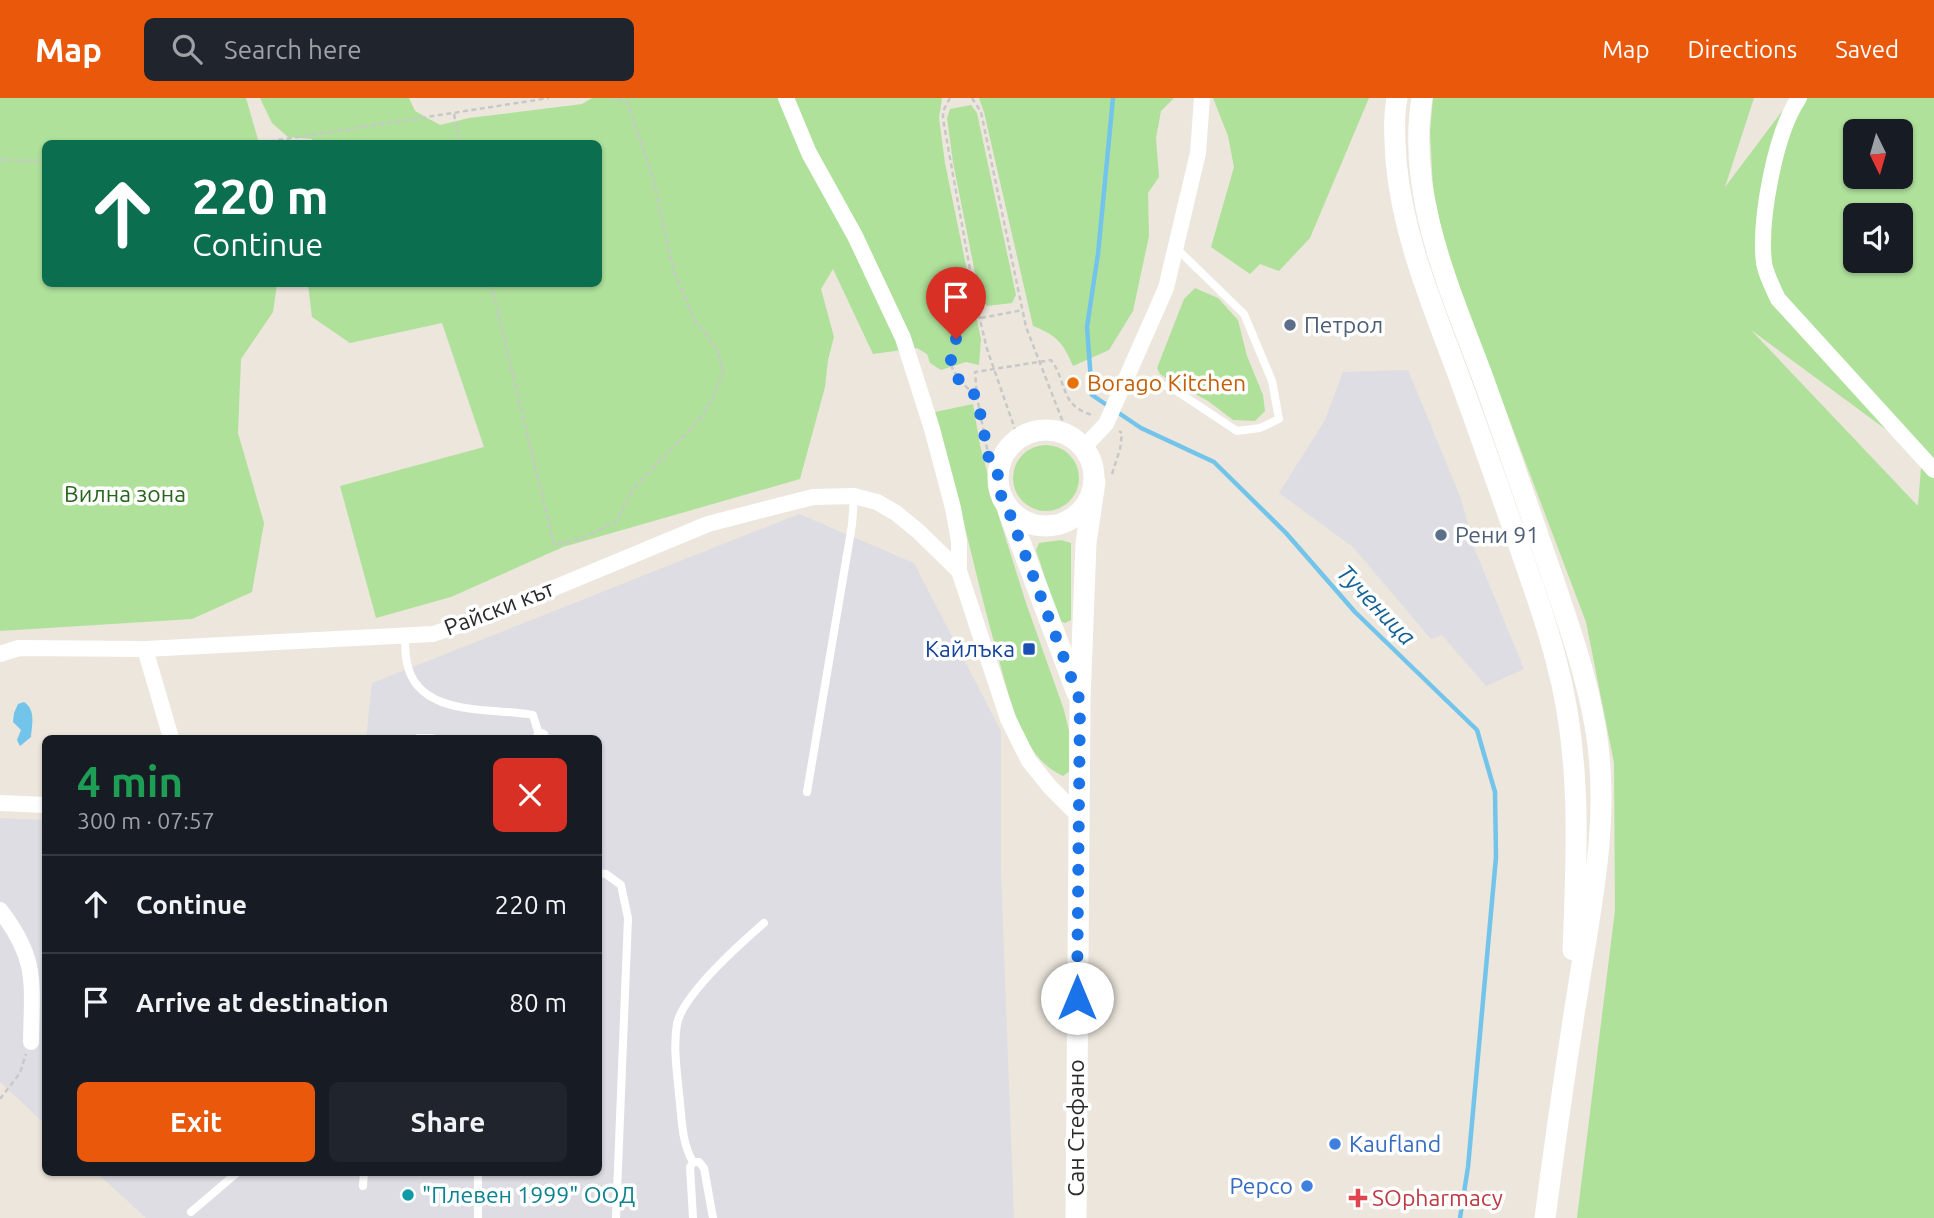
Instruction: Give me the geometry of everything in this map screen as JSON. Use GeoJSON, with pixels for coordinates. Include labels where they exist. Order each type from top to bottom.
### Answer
{"type":"FeatureCollection","features":[{"type":"Feature","properties":{"kind":"main road"},"geometry":{"type":"LineString","coordinates":[[1397,98],[1395,127],[1398,176],[1411,245],[1537,599],[1556,659],[1567,707],[1574,762],[1577,820],[1568,1052]]}},
{"type":"Feature","properties":{"kind":"main road"},"geometry":{"type":"LineString","coordinates":[[1422,98],[1422,179],[1432,231],[1447,282],[1505,439],[1574,641],[1595,728],[1602,789],[1601,847],[1545,1218]]}},
{"type":"Feature","properties":{"kind":"main road"},"geometry":{"type":"LineString","coordinates":[[1042,430],[1056,430],[1076,441],[1093,463],[1095,482],[1092,496],[1084,508],[1061,525],[1032,525],[1019,519],[1008,509],[998,485],[1001,459],[1009,447],[1018,438],[1042,430]]}},
{"type":"Feature","properties":{"kind":"main road","name":"Сан Стефано"},"geometry":{"type":"LineString","coordinates":[[1076,1218],[1080,701],[1086,543],[1095,482]]}},
{"type":"Feature","properties":{"kind":"main road","name":"Сан Стефано"},"geometry":{"type":"LineString","coordinates":[[1008,509],[1080,701]]}},
{"type":"Feature","properties":{"kind":"street"},"geometry":{"type":"LineString","coordinates":[[786,98],[808,153],[855,236],[903,338],[932,429],[953,508],[959,541],[959,570],[1016,740],[1028,761],[1078,815]]}},
{"type":"Feature","properties":{"kind":"street"},"geometry":{"type":"LineString","coordinates":[[1076,441],[1107,421],[1166,288],[1198,153],[1202,98]]}},
{"type":"Feature","properties":{"kind":"street"},"geometry":{"type":"LineString","coordinates":[[1799,98],[1791,110],[1776,151],[1766,210],[1764,265],[1778,299],[1934,470]]}},
{"type":"Feature","properties":{"kind":"street","name":"Райски кът"},"geometry":{"type":"LineString","coordinates":[[0,654],[19,648],[145,649],[433,634],[482,618],[708,524],[813,497],[854,496],[877,502],[896,513],[959,570]]}},
{"type":"Feature","properties":{"kind":"street"},"geometry":{"type":"LineString","coordinates":[[145,649],[170,735]]}},
{"type":"Feature","properties":{"kind":"street"},"geometry":{"type":"LineString","coordinates":[[0,803],[42,805]]}},
{"type":"Feature","properties":{"kind":"street"},"geometry":{"type":"LineString","coordinates":[[0,910],[18,933],[28,959],[32,979],[30,1042]]}},
{"type":"Feature","properties":{"kind":"lane"},"geometry":{"type":"LineString","coordinates":[[1124,382],[1147,380],[1172,388],[1237,431],[1260,428],[1279,419],[1272,381],[1244,314],[1176,248]]}},
{"type":"Feature","properties":{"kind":"lane"},"geometry":{"type":"LineString","coordinates":[[807,792],[852,525],[854,496]]}},
{"type":"Feature","properties":{"kind":"lane"},"geometry":{"type":"LineString","coordinates":[[405,635],[407,664],[416,684],[438,702],[472,709],[533,715],[539,735]]}},
{"type":"Feature","properties":{"kind":"lane"},"geometry":{"type":"LineString","coordinates":[[602,874],[621,885],[628,918],[616,1218]]}},
{"type":"Feature","properties":{"kind":"lane"},"geometry":{"type":"LineString","coordinates":[[693,1162],[687,1152],[683,1133],[676,1054],[678,1021],[700,984],[764,923]]}},
{"type":"Feature","properties":{"kind":"lane"},"geometry":{"type":"LineString","coordinates":[[693,1162],[690,1167],[693,1218]]}},
{"type":"Feature","properties":{"kind":"lane"},"geometry":{"type":"LineString","coordinates":[[693,1162],[699,1162],[704,1168],[713,1218]]}},
{"type":"Feature","properties":{"kind":"lane"},"geometry":{"type":"LineString","coordinates":[[191,1212],[233,1176]]}},
{"type":"Feature","properties":{"kind":"lane"},"geometry":{"type":"LineString","coordinates":[[363,1186],[364,1176]]}},
{"type":"Feature","properties":{"kind":"lane"},"geometry":{"type":"LineString","coordinates":[[478,1176],[478,1218]]}},
{"type":"Feature","properties":{"kind":"path"},"geometry":{"type":"LineString","coordinates":[[280,140],[549,98]]}},
{"type":"Feature","properties":{"kind":"path"},"geometry":{"type":"LineString","coordinates":[[492,287],[554,545],[583,538],[616,522],[634,488],[699,420],[713,398],[723,373],[717,349],[695,321],[674,272],[653,178],[627,102],[611,98]]}},
{"type":"Feature","properties":{"kind":"path"},"geometry":{"type":"LineString","coordinates":[[950,98],[943,111],[943,119],[976,303],[1018,438]]}},
{"type":"Feature","properties":{"kind":"path"},"geometry":{"type":"LineString","coordinates":[[972,98],[981,112],[1023,310],[1040,363],[1076,441]]}},
{"type":"Feature","properties":{"kind":"path"},"geometry":{"type":"LineString","coordinates":[[454,114],[459,140]]}},
{"type":"Feature","properties":{"kind":"path"},"geometry":{"type":"LineString","coordinates":[[0,160],[42,161]]}},
{"type":"Feature","properties":{"kind":"path"},"geometry":{"type":"LineString","coordinates":[[976,303],[956,339],[950,364],[959,380],[977,397]]}},
{"type":"Feature","properties":{"kind":"path"},"geometry":{"type":"LineString","coordinates":[[980,318],[1023,310]]}},
{"type":"Feature","properties":{"kind":"path"},"geometry":{"type":"LineString","coordinates":[[998,471],[990,464],[975,372],[1051,360],[1073,407],[1107,421]]}},
{"type":"Feature","properties":{"kind":"path"},"geometry":{"type":"LineString","coordinates":[[0,1099],[20,1073],[30,1042]]}},
{"type":"Feature","properties":{"kind":"shaded area"},"geometry":{"type":"Polygon","coordinates":[[[1408,370],[1461,499],[1475,550],[1524,669],[1486,686],[1442,635],[1431,639],[1353,547],[1279,493],[1325,420],[1343,372],[1408,370]]]}},
{"type":"Feature","properties":{"kind":"shaded area"},"geometry":{"type":"Polygon","coordinates":[[[799,514],[914,563],[1001,731],[1001,872],[1014,1218],[146,1218],[100,1176],[602,1176],[602,735],[366,735],[372,683],[799,514]]]}},
{"type":"Feature","properties":{"kind":"shaded area"},"geometry":{"type":"Polygon","coordinates":[[[0,818],[42,820],[42,1121],[0,1082],[0,818]]]}},
{"type":"Feature","properties":{"kind":"green space","name":"Вилна зона"},"geometry":{"type":"Polygon","coordinates":[[[0,98],[246,98],[258,140],[42,140],[42,287],[277,287],[273,312],[241,359],[238,433],[264,523],[252,592],[192,619],[0,631],[0,98]]]}},
{"type":"Feature","properties":{"kind":"green space"},"geometry":{"type":"Polygon","coordinates":[[[260,98],[409,98],[415,111],[440,125],[469,118],[582,104],[592,98],[942,98],[939,118],[945,163],[981,339],[979,365],[966,362],[941,370],[930,363],[927,354],[917,348],[873,354],[833,269],[821,289],[834,337],[825,387],[800,479],[563,547],[451,597],[376,618],[340,486],[484,447],[442,323],[350,343],[312,317],[308,287],[602,287],[602,140],[312,140],[288,137],[272,123],[260,98]]]}},
{"type":"Feature","properties":{"kind":"green space"},"geometry":{"type":"Polygon","coordinates":[[[979,98],[1174,98],[1161,111],[1156,138],[1159,177],[1148,193],[1149,236],[1133,311],[1109,350],[1073,366],[1059,341],[1033,326],[979,98]]]}},
{"type":"Feature","properties":{"kind":"green space"},"geometry":{"type":"Polygon","coordinates":[[[1213,98],[1369,98],[1310,238],[1279,271],[1260,264],[1250,274],[1211,247],[1234,167],[1228,136],[1213,98]]]}},
{"type":"Feature","properties":{"kind":"green space"},"geometry":{"type":"Polygon","coordinates":[[[1433,98],[1754,98],[1725,187],[1792,98],[1934,98],[1934,1218],[1577,1218],[1615,910],[1614,763],[1586,622],[1446,253],[1433,188],[1430,132],[1433,98]],[[1751,330],[1917,505],[1918,505],[1922,456],[1751,330]]]}},
{"type":"Feature","properties":{"kind":"green space"},"geometry":{"type":"Polygon","coordinates":[[[971,105],[977,113],[1016,295],[1012,303],[987,306],[980,298],[947,118],[950,109],[971,105]]]}},
{"type":"Feature","properties":{"kind":"green space"},"geometry":{"type":"Polygon","coordinates":[[[1195,288],[1218,298],[1238,320],[1247,356],[1263,395],[1265,411],[1255,421],[1233,420],[1208,401],[1160,374],[1157,368],[1184,299],[1195,288]]]}},
{"type":"Feature","properties":{"kind":"green space"},"geometry":{"type":"Polygon","coordinates":[[[973,404],[980,445],[999,517],[1064,710],[1069,731],[1071,770],[1063,776],[1048,767],[1036,754],[1013,707],[935,412],[973,404]]]}},
{"type":"Feature","properties":{"kind":"green space"},"geometry":{"type":"Polygon","coordinates":[[[1046,445],[1059,448],[1069,455],[1076,465],[1079,478],[1076,491],[1069,501],[1059,508],[1046,511],[1033,508],[1023,501],[1016,491],[1013,478],[1016,465],[1023,455],[1033,448],[1046,445]]]}},
{"type":"Feature","properties":{"kind":"green space"},"geometry":{"type":"Polygon","coordinates":[[[1061,540],[1071,543],[1071,620],[1065,623],[1059,621],[1036,550],[1039,543],[1061,540]]]}},
{"type":"Feature","properties":{"kind":"water"},"geometry":{"type":"Polygon","coordinates":[[[24,702],[32,713],[32,727],[31,737],[20,746],[17,740],[21,730],[13,722],[18,704],[24,702]]]}},
{"type":"Feature","properties":{"kind":"waterway","name":"Тученица"},"geometry":{"type":"LineString","coordinates":[[1113,98],[1098,254],[1087,327],[1092,395],[1141,428],[1214,462],[1286,533],[1355,612],[1477,730],[1495,792],[1496,857],[1468,1167],[1460,1218]]}},
{"type":"Feature","properties":{"kind":"place","name":"Петрол"},"geometry":{"type":"Point","coordinates":[1290,325]}},
{"type":"Feature","properties":{"kind":"place","name":"Borago Kitchen"},"geometry":{"type":"Point","coordinates":[1073,383]}},
{"type":"Feature","properties":{"kind":"place","name":"Рени 91"},"geometry":{"type":"Point","coordinates":[1441,535]}},
{"type":"Feature","properties":{"kind":"place","name":"Кайлъка"},"geometry":{"type":"Point","coordinates":[1029,649]}},
{"type":"Feature","properties":{"kind":"place","name":"Kaufland"},"geometry":{"type":"Point","coordinates":[1335,1144]}},
{"type":"Feature","properties":{"kind":"place","name":"Pepco"},"geometry":{"type":"Point","coordinates":[1307,1186]}},
{"type":"Feature","properties":{"kind":"place","name":"\"Плевен 1999\" ООД"},"geometry":{"type":"Point","coordinates":[408,1195]}},
{"type":"Feature","properties":{"kind":"place","name":"SOpharmacy"},"geometry":{"type":"Point","coordinates":[1358,1198]}},
{"type":"Feature","properties":{"kind":"route"},"geometry":{"type":"LineString","coordinates":[[956,339],[950,364],[959,380],[977,397],[990,464],[998,471],[1001,497],[1008,509],[1080,701],[1077,998]]}}]}
